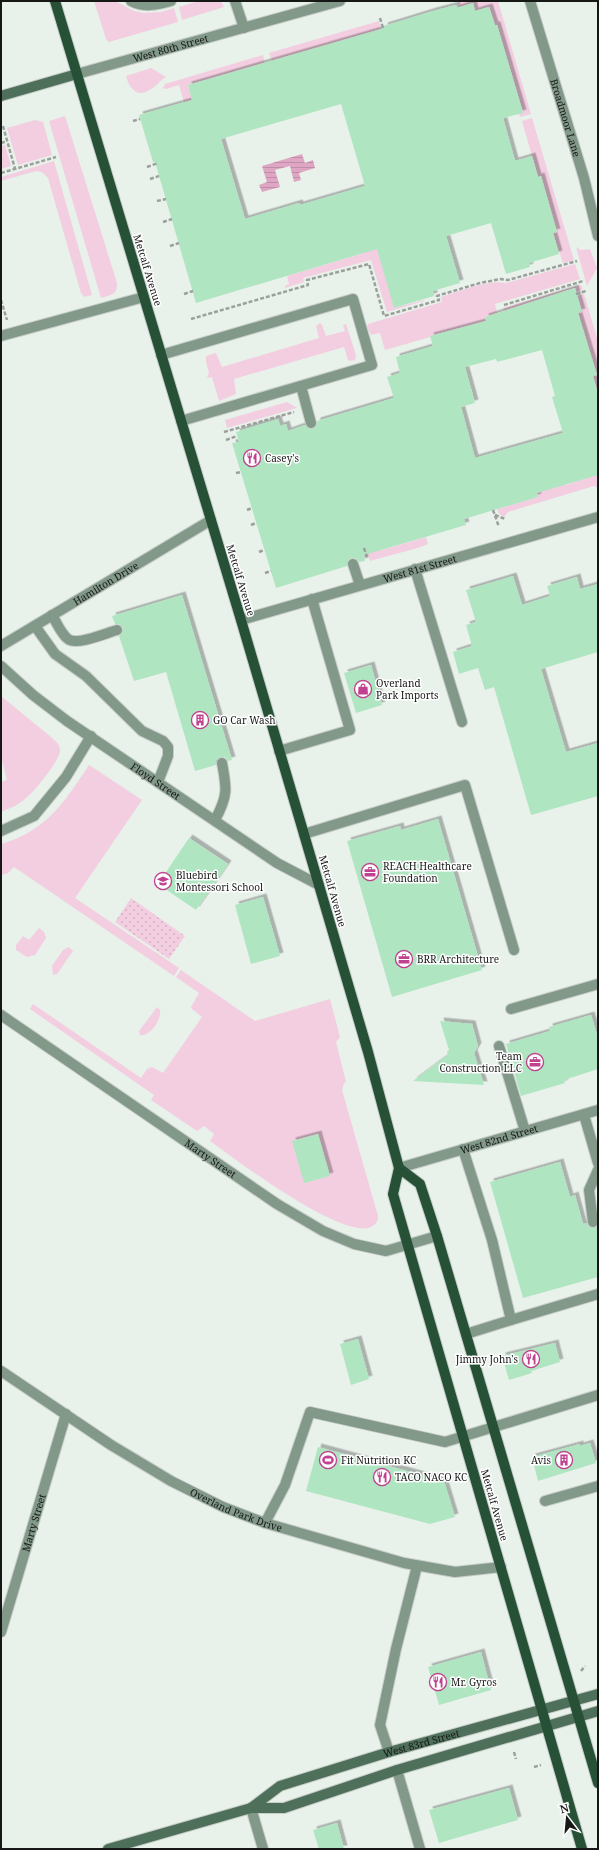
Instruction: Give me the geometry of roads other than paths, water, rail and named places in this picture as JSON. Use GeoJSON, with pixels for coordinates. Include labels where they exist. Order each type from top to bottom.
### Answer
{"type":"FeatureCollection","features":[{"type":"Feature","properties":{"kind":"main road","name":"Metcalf Avenue"},"geometry":{"type":"LineString","coordinates":[[55,1],[319,885],[399,1168],[392,1194],[582,1849]]}},
{"type":"Feature","properties":{"kind":"main road","name":"Metcalf Avenue"},"geometry":{"type":"LineString","coordinates":[[399,1168],[420,1184],[438,1236],[598,1782]]}},
{"type":"Feature","properties":{"kind":"street"},"geometry":{"type":"LineString","coordinates":[[131,1],[138,5],[154,6],[171,1]]}},
{"type":"Feature","properties":{"kind":"street"},"geometry":{"type":"LineString","coordinates":[[235,1],[244,28]]}},
{"type":"Feature","properties":{"kind":"street","name":"West 80th Street"},"geometry":{"type":"LineString","coordinates":[[1,96],[340,1]]}},
{"type":"Feature","properties":{"kind":"street","name":"Broadmoor Lane"},"geometry":{"type":"LineString","coordinates":[[530,1],[584,178],[598,236]]}},
{"type":"Feature","properties":{"kind":"street"},"geometry":{"type":"LineString","coordinates":[[1,336],[144,297]]}},
{"type":"Feature","properties":{"kind":"street"},"geometry":{"type":"LineString","coordinates":[[161,355],[353,299],[372,365],[181,421]]}},
{"type":"Feature","properties":{"kind":"street"},"geometry":{"type":"LineString","coordinates":[[301,386],[312,423]]}},
{"type":"Feature","properties":{"kind":"street","name":"West 81st Street"},"geometry":{"type":"LineString","coordinates":[[241,620],[598,517]]}},
{"type":"Feature","properties":{"kind":"street","name":"Hamilton Drive"},"geometry":{"type":"LineString","coordinates":[[1,646],[211,520]]}},
{"type":"Feature","properties":{"kind":"street"},"geometry":{"type":"LineString","coordinates":[[354,564],[360,585]]}},
{"type":"Feature","properties":{"kind":"street"},"geometry":{"type":"LineString","coordinates":[[415,569],[462,722]]}},
{"type":"Feature","properties":{"kind":"street"},"geometry":{"type":"LineString","coordinates":[[279,751],[350,730],[312,599]]}},
{"type":"Feature","properties":{"kind":"street"},"geometry":{"type":"LineString","coordinates":[[52,615],[64,634],[71,641],[79,642],[117,630]]}},
{"type":"Feature","properties":{"kind":"street"},"geometry":{"type":"LineString","coordinates":[[35,626],[55,654],[86,676],[142,731],[164,741],[168,747],[168,756],[158,782]]}},
{"type":"Feature","properties":{"kind":"street","name":"Floyd Street"},"geometry":{"type":"LineString","coordinates":[[1,666],[33,695],[67,721],[277,863],[319,885]]}},
{"type":"Feature","properties":{"kind":"street"},"geometry":{"type":"LineString","coordinates":[[1,831],[34,816],[66,777],[91,736]]}},
{"type":"Feature","properties":{"kind":"street"},"geometry":{"type":"LineString","coordinates":[[214,820],[225,797],[227,786],[222,763]]}},
{"type":"Feature","properties":{"kind":"street"},"geometry":{"type":"LineString","coordinates":[[304,834],[465,785],[514,950]]}},
{"type":"Feature","properties":{"kind":"street"},"geometry":{"type":"LineString","coordinates":[[511,1009],[598,984]]}},
{"type":"Feature","properties":{"kind":"street","name":"Marty Street"},"geometry":{"type":"LineString","coordinates":[[1,1015],[277,1204],[323,1231],[354,1244],[386,1251],[438,1236]]}},
{"type":"Feature","properties":{"kind":"street"},"geometry":{"type":"LineString","coordinates":[[499,1046],[525,1131]]}},
{"type":"Feature","properties":{"kind":"street","name":"West 82nd Street"},"geometry":{"type":"LineString","coordinates":[[399,1168],[598,1110]]}},
{"type":"Feature","properties":{"kind":"street"},"geometry":{"type":"LineString","coordinates":[[584,1114],[598,1163]]}},
{"type":"Feature","properties":{"kind":"street"},"geometry":{"type":"LineString","coordinates":[[463,1149],[492,1240],[512,1320]]}},
{"type":"Feature","properties":{"kind":"street"},"geometry":{"type":"LineString","coordinates":[[593,1222],[589,1190],[598,1170]]}},
{"type":"Feature","properties":{"kind":"street"},"geometry":{"type":"LineString","coordinates":[[466,1334],[598,1294]]}},
{"type":"Feature","properties":{"kind":"street","name":"Overland Park Drive"},"geometry":{"type":"LineString","coordinates":[[1,1370],[111,1445],[171,1481],[223,1507],[265,1523],[417,1566],[455,1572],[501,1567]]}},
{"type":"Feature","properties":{"kind":"street"},"geometry":{"type":"LineString","coordinates":[[265,1523],[285,1485],[310,1412],[445,1442],[598,1395]]}},
{"type":"Feature","properties":{"kind":"street","name":"Marty Street"},"geometry":{"type":"LineString","coordinates":[[1,1632],[66,1414]]}},
{"type":"Feature","properties":{"kind":"street"},"geometry":{"type":"LineString","coordinates":[[545,1501],[598,1486]]}},
{"type":"Feature","properties":{"kind":"street"},"geometry":{"type":"LineString","coordinates":[[390,1752],[380,1725],[396,1649],[417,1566]]}},
{"type":"Feature","properties":{"kind":"street","name":"West 83rd Street"},"geometry":{"type":"LineString","coordinates":[[251,1808],[280,1786],[390,1752],[598,1694]]}},
{"type":"Feature","properties":{"kind":"street","name":"West 83rd Street"},"geometry":{"type":"LineString","coordinates":[[108,1849],[251,1808],[284,1808],[397,1770],[509,1736],[547,1727],[598,1712]]}},
{"type":"Feature","properties":{"kind":"street"},"geometry":{"type":"LineString","coordinates":[[397,1770],[420,1849]]}},
{"type":"Feature","properties":{"kind":"street"},"geometry":{"type":"LineString","coordinates":[[251,1808],[263,1849]]}},
{"type":"Feature","properties":{"kind":"place","name":"Casey's"},"geometry":{"type":"Point","coordinates":[252,458]}},
{"type":"Feature","properties":{"kind":"place","name":"Overland Park Imports"},"geometry":{"type":"Point","coordinates":[363,689]}},
{"type":"Feature","properties":{"kind":"place","name":"GO Car Wash"},"geometry":{"type":"Point","coordinates":[200,720]}},
{"type":"Feature","properties":{"kind":"place","name":"REACH Healthcare Foundation"},"geometry":{"type":"Point","coordinates":[370,872]}},
{"type":"Feature","properties":{"kind":"place","name":"Bluebird Montessori School"},"geometry":{"type":"Point","coordinates":[163,881]}},
{"type":"Feature","properties":{"kind":"place","name":"BRR Architecture"},"geometry":{"type":"Point","coordinates":[404,959]}},
{"type":"Feature","properties":{"kind":"place","name":"Team Construction LLC"},"geometry":{"type":"Point","coordinates":[535,1062]}},
{"type":"Feature","properties":{"kind":"place","name":"Jimmy John's"},"geometry":{"type":"Point","coordinates":[531,1359]}},
{"type":"Feature","properties":{"kind":"place","name":"Fit Nutrition KC"},"geometry":{"type":"Point","coordinates":[328,1460]}},
{"type":"Feature","properties":{"kind":"place","name":"Avis"},"geometry":{"type":"Point","coordinates":[564,1460]}},
{"type":"Feature","properties":{"kind":"place","name":"TACO NACO KC"},"geometry":{"type":"Point","coordinates":[382,1477]}},
{"type":"Feature","properties":{"kind":"place","name":"Mr. Gyros"},"geometry":{"type":"Point","coordinates":[438,1682]}}]}
